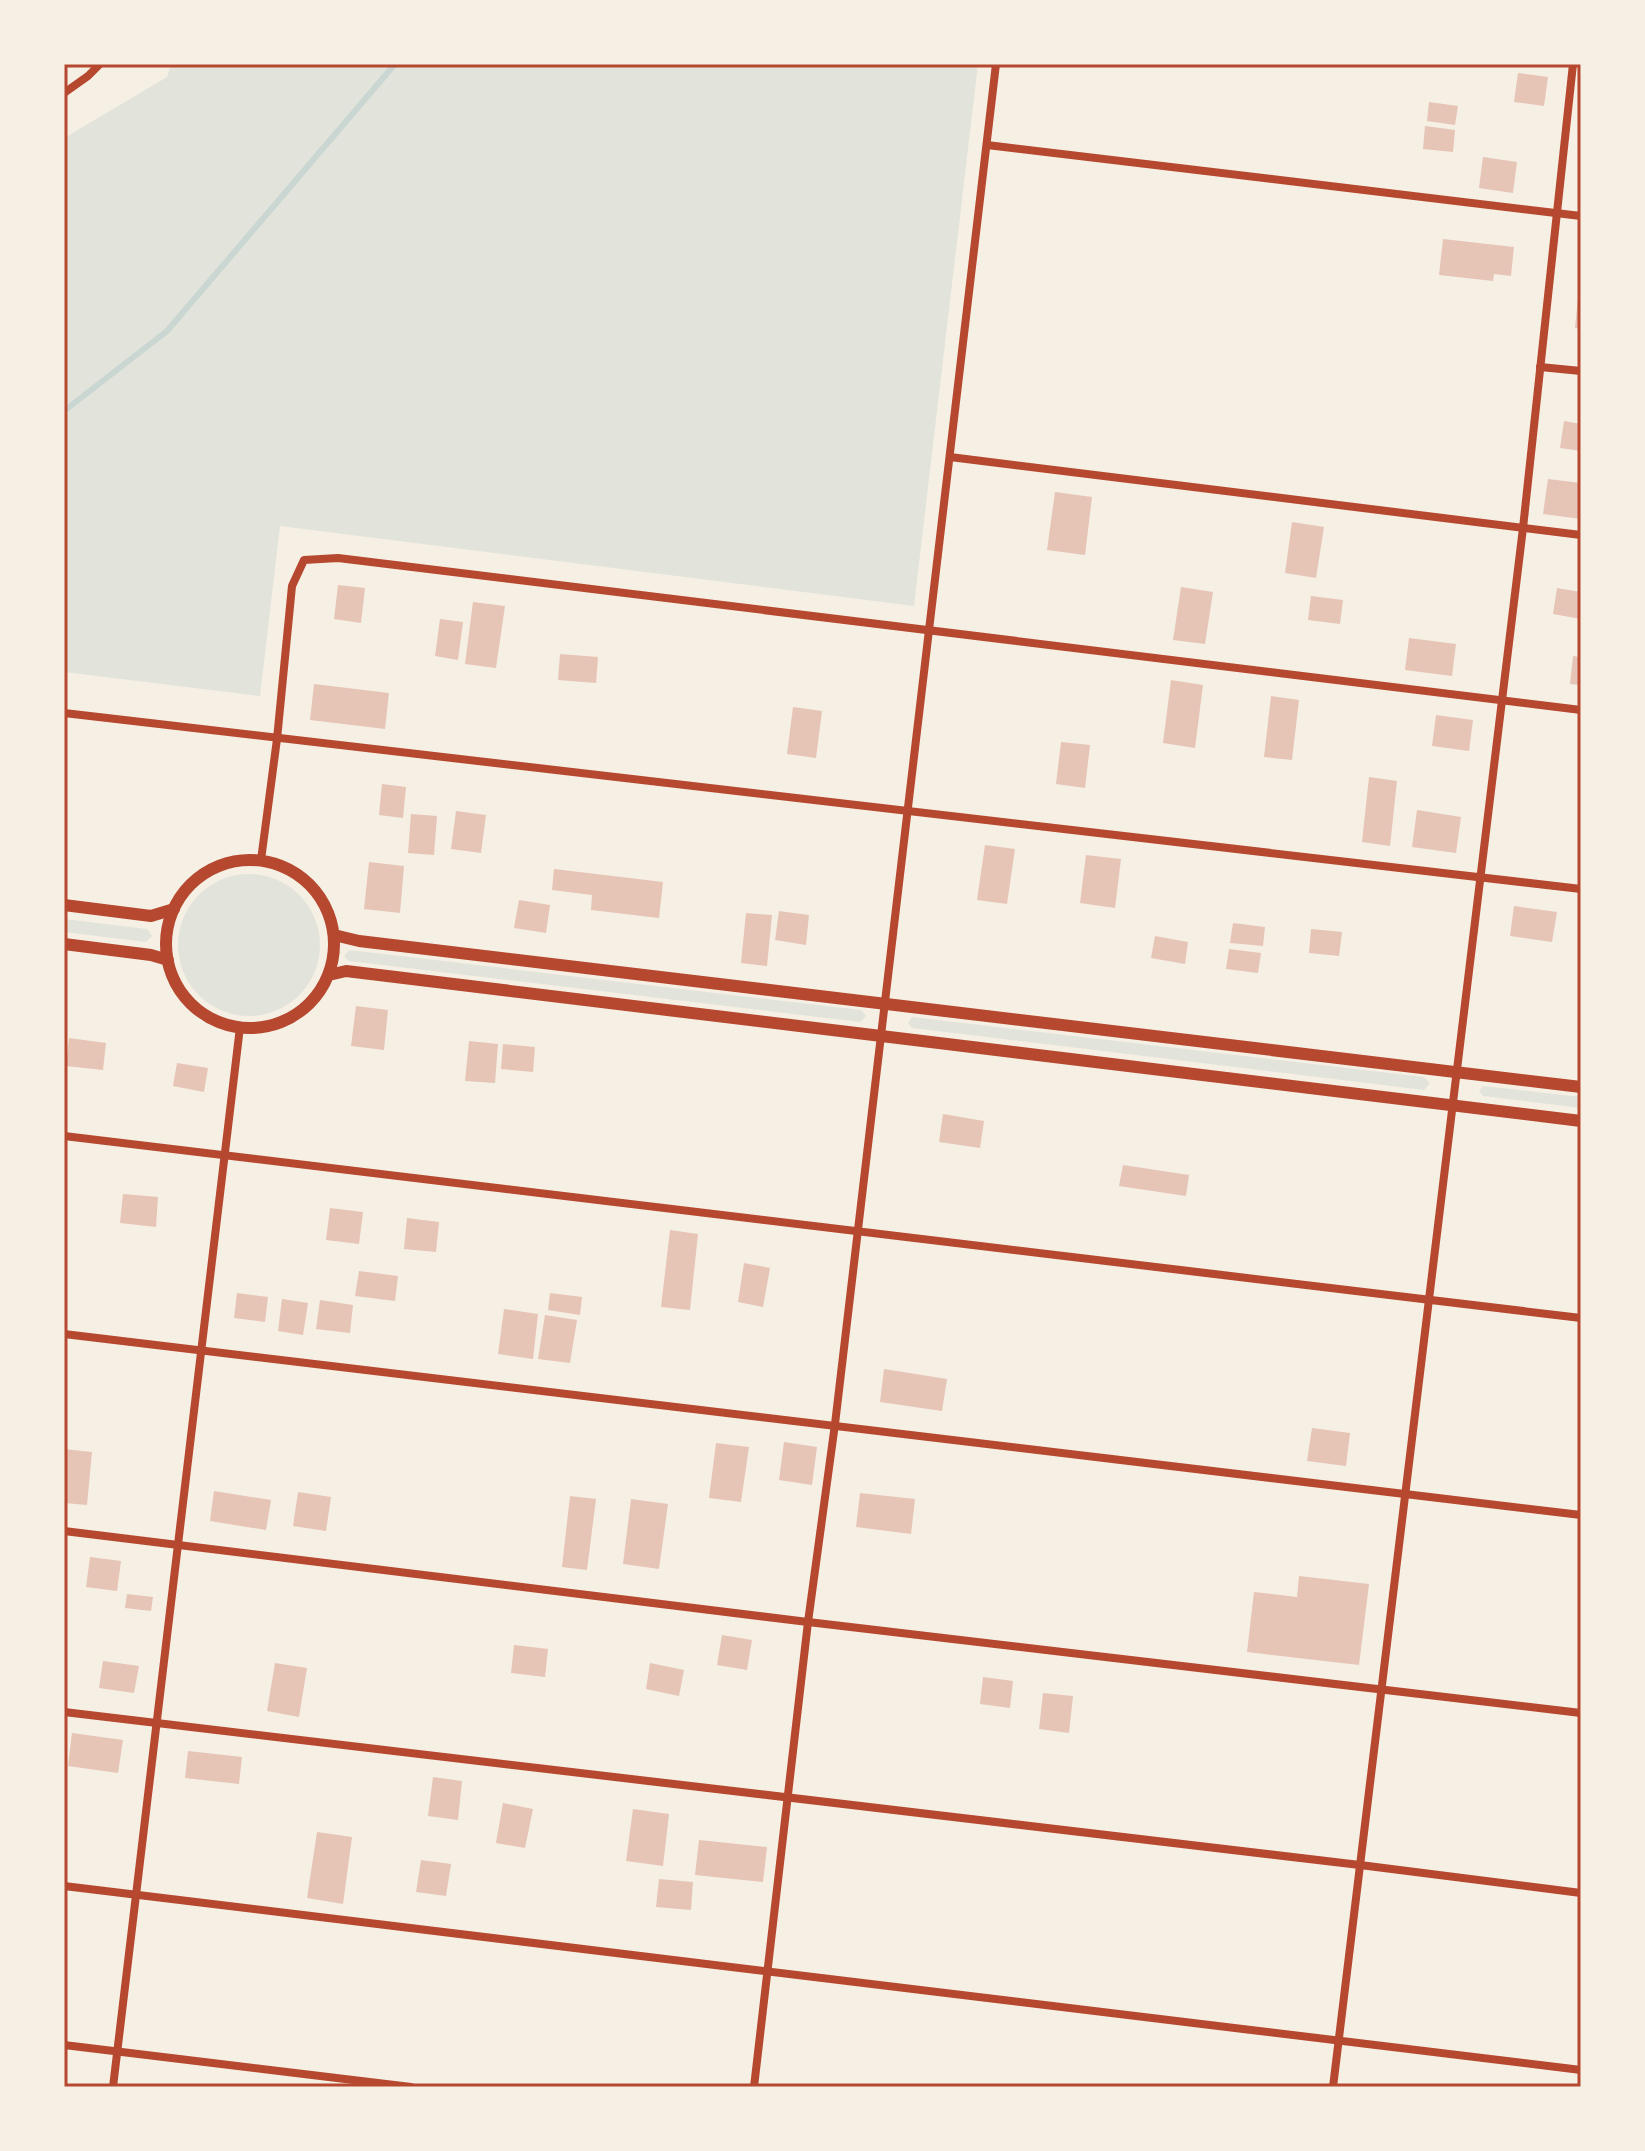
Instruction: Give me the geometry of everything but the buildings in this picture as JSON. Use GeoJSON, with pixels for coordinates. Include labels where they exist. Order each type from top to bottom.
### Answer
{"type":"FeatureCollection","features":[{"type":"Feature","properties":{"kind":"street"},"geometry":{"type":"LineString","coordinates":[[64,93],[100,64]]}},
{"type":"Feature","properties":{"kind":"street"},"geometry":{"type":"LineString","coordinates":[[754,2087],[996,64]]}},
{"type":"Feature","properties":{"kind":"street"},"geometry":{"type":"LineString","coordinates":[[1333,2087],[1523,528],[1573,64]]}},
{"type":"Feature","properties":{"kind":"street"},"geometry":{"type":"LineString","coordinates":[[987,145],[1581,216]]}},
{"type":"Feature","properties":{"kind":"street"},"geometry":{"type":"LineString","coordinates":[[1540,367],[1581,371]]}},
{"type":"Feature","properties":{"kind":"street"},"geometry":{"type":"LineString","coordinates":[[950,457],[1581,535]]}},
{"type":"Feature","properties":{"kind":"street"},"geometry":{"type":"LineString","coordinates":[[261,860],[292,586],[304,560],[338,558],[1581,710]]}},
{"type":"Feature","properties":{"kind":"street"},"geometry":{"type":"LineString","coordinates":[[64,713],[1581,889]]}},
{"type":"Feature","properties":{"kind":"street"},"geometry":{"type":"LineString","coordinates":[[261,860],[289,868],[312,886],[328,910],[334,935],[332,967],[322,989],[307,1007],[287,1020],[264,1027],[240,1027],[218,1021],[197,1009],[181,991],[170,970],[167,931],[184,891],[205,872],[232,861],[261,860]]}},
{"type":"Feature","properties":{"kind":"street"},"geometry":{"type":"LineString","coordinates":[[64,905],[151,916],[174,909]]}},
{"type":"Feature","properties":{"kind":"street"},"geometry":{"type":"LineString","coordinates":[[334,935],[374,943],[1581,1087]]}},
{"type":"Feature","properties":{"kind":"street"},"geometry":{"type":"LineString","coordinates":[[64,944],[168,960]]}},
{"type":"Feature","properties":{"kind":"street"},"geometry":{"type":"LineString","coordinates":[[329,975],[346,971],[1581,1121]]}},
{"type":"Feature","properties":{"kind":"street"},"geometry":{"type":"LineString","coordinates":[[113,2087],[240,1027]]}},
{"type":"Feature","properties":{"kind":"street"},"geometry":{"type":"LineString","coordinates":[[64,1136],[1581,1318]]}},
{"type":"Feature","properties":{"kind":"street"},"geometry":{"type":"LineString","coordinates":[[64,1334],[1581,1515]]}},
{"type":"Feature","properties":{"kind":"street"},"geometry":{"type":"LineString","coordinates":[[64,1531],[1581,1713]]}},
{"type":"Feature","properties":{"kind":"street"},"geometry":{"type":"LineString","coordinates":[[64,1712],[1581,1893]]}},
{"type":"Feature","properties":{"kind":"street"},"geometry":{"type":"LineString","coordinates":[[64,1886],[1581,2070]]}},
{"type":"Feature","properties":{"kind":"street"},"geometry":{"type":"LineString","coordinates":[[64,2045],[411,2087]]}},
{"type":"Feature","properties":{"kind":"shaded area"},"geometry":{"type":"Polygon","coordinates":[[[171,64],[978,64],[914,606],[280,526],[260,696],[64,672],[64,138],[167,77],[171,64]]]}},
{"type":"Feature","properties":{"kind":"shaded area"},"geometry":{"type":"Polygon","coordinates":[[[249,874],[276,879],[299,895],[315,918],[320,945],[315,972],[299,995],[276,1011],[249,1016],[222,1011],[199,995],[183,972],[178,945],[183,918],[199,895],[222,879],[249,874]]]}},
{"type":"Feature","properties":{"kind":"shaded area"},"geometry":{"type":"Polygon","coordinates":[[[64,919],[147,929],[152,936],[146,942],[64,932],[64,919]]]}},
{"type":"Feature","properties":{"kind":"shaded area"},"geometry":{"type":"Polygon","coordinates":[[[349,950],[861,1010],[866,1016],[860,1022],[349,961],[344,956],[349,950]]]}},
{"type":"Feature","properties":{"kind":"shaded area"},"geometry":{"type":"Polygon","coordinates":[[[912,1017],[1424,1077],[1430,1083],[1424,1090],[912,1028],[908,1023],[912,1017]]]}},
{"type":"Feature","properties":{"kind":"shaded area"},"geometry":{"type":"Polygon","coordinates":[[[1483,1086],[1581,1097],[1581,1108],[1483,1096],[1479,1091],[1483,1086]]]}},
{"type":"Feature","properties":{"kind":"waterway"},"geometry":{"type":"LineString","coordinates":[[64,411],[167,331],[395,64]]}}]}
